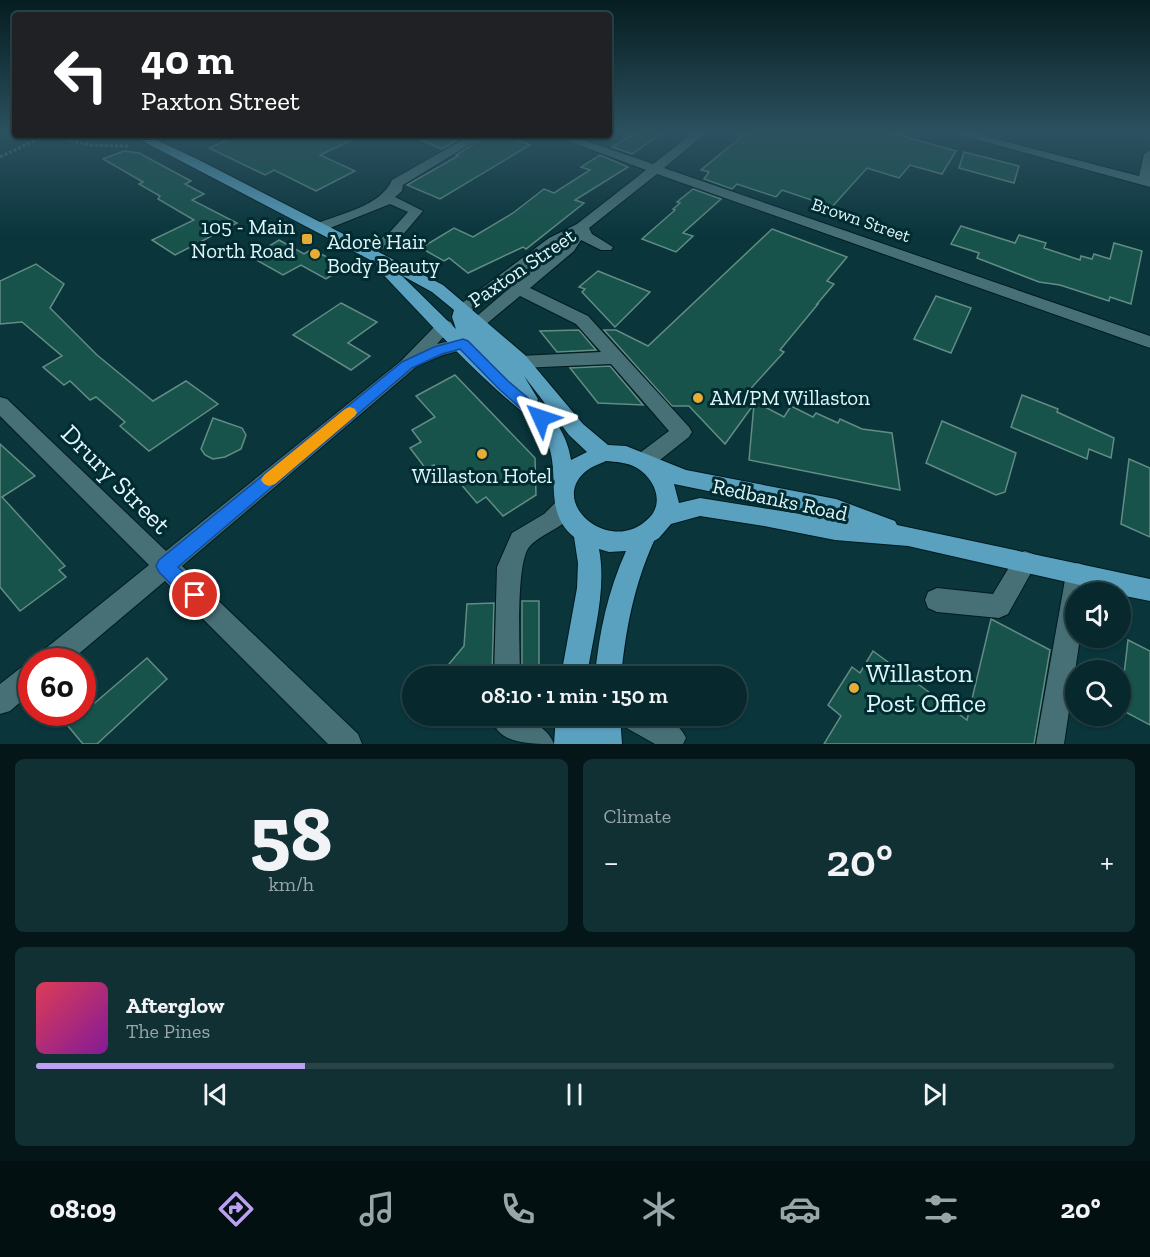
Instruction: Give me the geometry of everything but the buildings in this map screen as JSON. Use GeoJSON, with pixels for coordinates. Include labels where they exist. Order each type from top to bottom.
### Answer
{"type":"FeatureCollection","features":[{"type":"Feature","properties":{"kind":"main road"},"geometry":{"type":"LineString","coordinates":[[204,168],[370,255],[419,277],[478,322],[541,384],[583,440],[604,453]]}},
{"type":"Feature","properties":{"kind":"main road"},"geometry":{"type":"LineString","coordinates":[[370,255],[503,385],[538,413]]}},
{"type":"Feature","properties":{"kind":"main road"},"geometry":{"type":"LineString","coordinates":[[462,309],[460,317],[463,326],[516,379],[555,437],[560,451],[564,498],[570,519],[584,532],[598,539],[615,542],[631,541],[645,535]]}},
{"type":"Feature","properties":{"kind":"main road"},"geometry":{"type":"LineString","coordinates":[[564,498],[574,468],[592,456],[604,453],[620,453],[648,463],[662,478],[667,494],[668,501],[663,517],[645,535],[621,589],[614,619],[608,666]]}},
{"type":"Feature","properties":{"kind":"main road","name":"Redbanks Road"},"geometry":{"type":"LineString","coordinates":[[648,463],[686,480],[836,508],[908,536]]}},
{"type":"Feature","properties":{"kind":"main road","name":"Redbanks Road"},"geometry":{"type":"LineString","coordinates":[[663,517],[700,507],[764,516],[835,530],[908,536],[1150,590]]}},
{"type":"Feature","properties":{"kind":"main road"},"geometry":{"type":"LineString","coordinates":[[576,666],[589,588],[590,562],[584,532]]}},
{"type":"Feature","properties":{"kind":"main road"},"geometry":{"type":"LineString","coordinates":[[568,744],[569,726]]}},
{"type":"Feature","properties":{"kind":"main road"},"geometry":{"type":"LineString","coordinates":[[592,744],[593,726]]}},
{"type":"Feature","properties":{"kind":"main road"},"geometry":{"type":"LineString","coordinates":[[607,726],[608,744]]}},
{"type":"Feature","properties":{"kind":"street"},"geometry":{"type":"LineString","coordinates":[[381,202],[397,188],[397,183],[423,168]]}},
{"type":"Feature","properties":{"kind":"street","name":"Brown Street"},"geometry":{"type":"LineString","coordinates":[[651,168],[1150,342]]}},
{"type":"Feature","properties":{"kind":"street"},"geometry":{"type":"LineString","coordinates":[[1090,168],[1147,183],[1149,168]]}},
{"type":"Feature","properties":{"kind":"street","name":"Paxton Street"},"geometry":{"type":"LineString","coordinates":[[462,309],[554,241],[582,227],[655,169]]}},
{"type":"Feature","properties":{"kind":"street"},"geometry":{"type":"LineString","coordinates":[[320,227],[381,202],[392,200],[416,211],[395,235],[370,255]]}},
{"type":"Feature","properties":{"kind":"street","name":"Paxton Street"},"geometry":{"type":"LineString","coordinates":[[478,322],[569,248],[582,227]]}},
{"type":"Feature","properties":{"kind":"street"},"geometry":{"type":"LineString","coordinates":[[582,227],[586,237],[606,247]]}},
{"type":"Feature","properties":{"kind":"street"},"geometry":{"type":"LineString","coordinates":[[519,288],[582,320],[682,432],[648,463]]}},
{"type":"Feature","properties":{"kind":"street"},"geometry":{"type":"LineString","coordinates":[[65,648],[407,365],[445,326]]}},
{"type":"Feature","properties":{"kind":"street"},"geometry":{"type":"LineString","coordinates":[[407,365],[438,350],[463,344]]}},
{"type":"Feature","properties":{"kind":"street"},"geometry":{"type":"LineString","coordinates":[[520,362],[616,358]]}},
{"type":"Feature","properties":{"kind":"street","name":"Drury Street"},"geometry":{"type":"LineString","coordinates":[[0,404],[348,744]]}},
{"type":"Feature","properties":{"kind":"street"},"geometry":{"type":"LineString","coordinates":[[507,666],[509,567],[520,540],[552,521],[564,498]]}},
{"type":"Feature","properties":{"kind":"street"},"geometry":{"type":"LineString","coordinates":[[937,600],[999,606],[1025,562]]}},
{"type":"Feature","properties":{"kind":"street"},"geometry":{"type":"LineString","coordinates":[[1050,744],[1078,574]]}},
{"type":"Feature","properties":{"kind":"street"},"geometry":{"type":"LineString","coordinates":[[0,701],[18,686]]}},
{"type":"Feature","properties":{"kind":"street"},"geometry":{"type":"LineString","coordinates":[[510,726],[540,744]]}},
{"type":"Feature","properties":{"kind":"street"},"geometry":{"type":"LineString","coordinates":[[651,726],[672,738]]}},
{"type":"Feature","properties":{"kind":"slow traffic"},"geometry":{"type":"LineString","coordinates":[[269,480],[350,413]]}},
{"type":"Feature","properties":{"kind":"place","name":"105 - Main North Road"},"geometry":{"type":"Point","coordinates":[307,239]}},
{"type":"Feature","properties":{"kind":"place","name":"Adorè Hair Body Beauty"},"geometry":{"type":"Point","coordinates":[315,254]}},
{"type":"Feature","properties":{"kind":"place","name":"AM/PM Willaston"},"geometry":{"type":"Point","coordinates":[698,398]}},
{"type":"Feature","properties":{"kind":"place","name":"Willaston Hotel"},"geometry":{"type":"Point","coordinates":[482,454]}},
{"type":"Feature","properties":{"kind":"place","name":"Willaston Post Office"},"geometry":{"type":"Point","coordinates":[854,688]}},
{"type":"Feature","properties":{"kind":"route"},"geometry":{"type":"LineString","coordinates":[[195,595],[165,566],[407,365],[438,350],[463,344],[503,385],[538,413],[541,418]]}}]}
